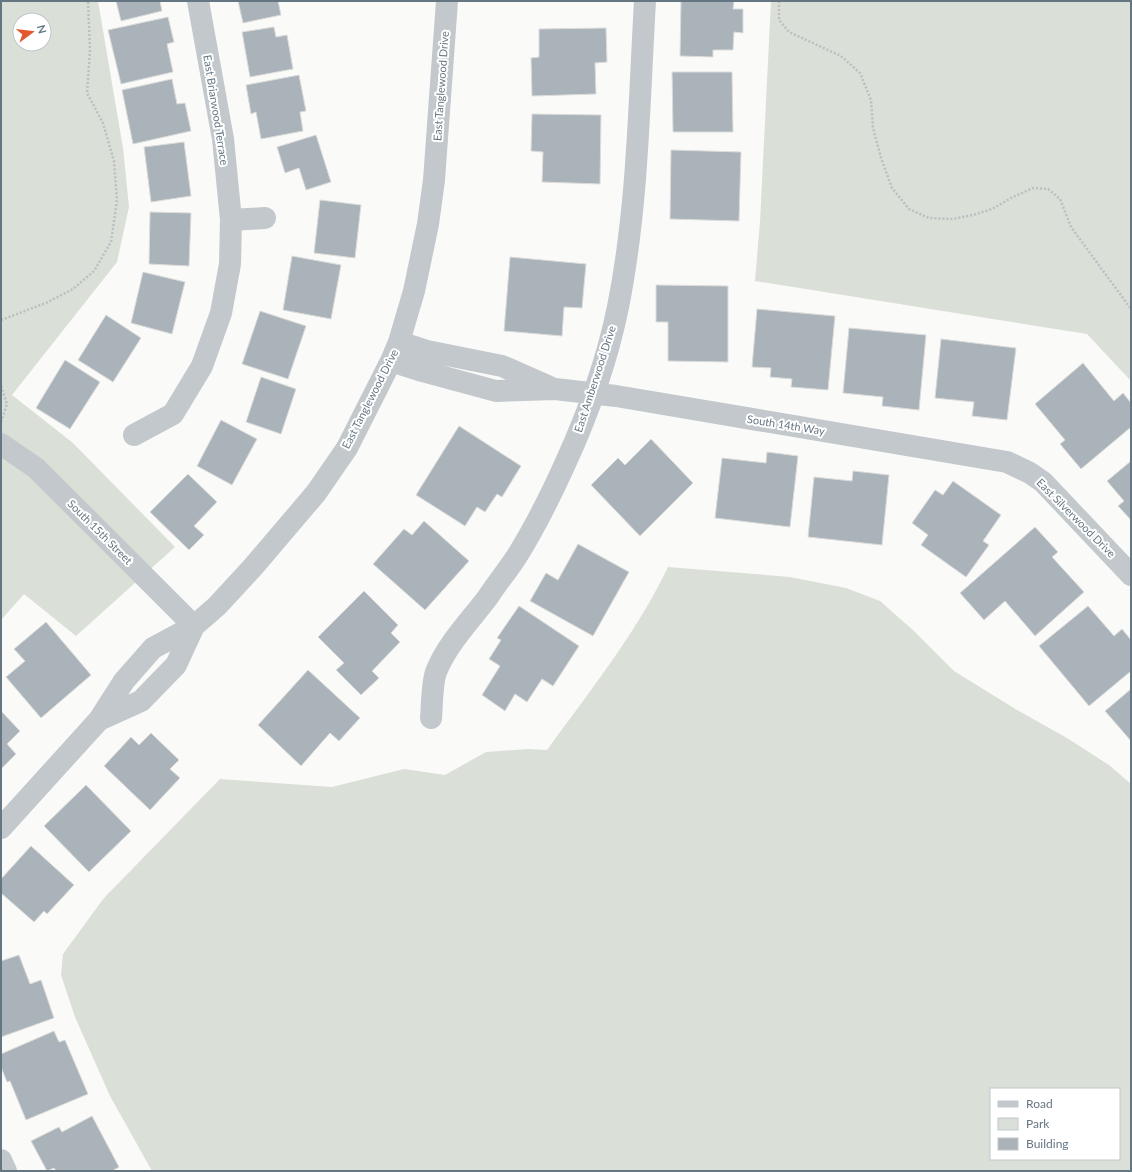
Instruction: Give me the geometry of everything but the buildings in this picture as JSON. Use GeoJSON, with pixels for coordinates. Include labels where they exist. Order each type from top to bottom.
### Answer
{"type":"FeatureCollection","features":[{"type":"Feature","properties":{"kind":"street","name":"East Briarwood Terrace"},"geometry":{"type":"LineString","coordinates":[[134,435],[173,414],[202,366],[221,313],[230,264],[231,220],[223,140],[198,1]]}},
{"type":"Feature","properties":{"kind":"street","name":"East Tanglewood Drive"},"geometry":{"type":"LineString","coordinates":[[194,626],[216,606],[253,567],[316,493],[347,448],[395,351],[414,290],[433,192],[447,1]]}},
{"type":"Feature","properties":{"kind":"street","name":"East Amberwood Drive"},"geometry":{"type":"LineString","coordinates":[[431,718],[435,674],[447,649],[479,609],[516,556],[565,465],[593,394],[604,360],[617,308],[630,231],[636,168],[645,1]]}},
{"type":"Feature","properties":{"kind":"street"},"geometry":{"type":"LineString","coordinates":[[231,220],[265,218]]}},
{"type":"Feature","properties":{"kind":"street","name":"South 14th Way"},"geometry":{"type":"LineString","coordinates":[[395,351],[427,351],[502,366],[554,389]]}},
{"type":"Feature","properties":{"kind":"street","name":"South 14th Way"},"geometry":{"type":"LineString","coordinates":[[395,351],[422,372],[496,391],[554,389],[624,397],[968,455],[1017,465]]}},
{"type":"Feature","properties":{"kind":"street"},"geometry":{"type":"LineString","coordinates":[[475,386],[480,362]]}},
{"type":"Feature","properties":{"kind":"street","name":"South 15th Street"},"geometry":{"type":"LineString","coordinates":[[1,444],[36,468],[194,626]]}},
{"type":"Feature","properties":{"kind":"street","name":"East Silverwood Drive"},"geometry":{"type":"LineString","coordinates":[[1017,465],[1043,482],[1131,575]]}},
{"type":"Feature","properties":{"kind":"street"},"geometry":{"type":"LineString","coordinates":[[1,828],[100,720],[124,681],[153,648],[194,626]]}},
{"type":"Feature","properties":{"kind":"street"},"geometry":{"type":"LineString","coordinates":[[100,720],[141,701],[156,686],[176,665],[194,626]]}},
{"type":"Feature","properties":{"kind":"street"},"geometry":{"type":"LineString","coordinates":[[137,666],[156,686]]}},
{"type":"Feature","properties":{"kind":"street"},"geometry":{"type":"LineString","coordinates":[[1,1160],[6,1171]]}},
{"type":"Feature","properties":{"kind":"path"},"geometry":{"type":"LineString","coordinates":[[1,320],[46,303],[73,289],[94,272],[111,242],[117,200],[114,161],[103,123],[87,94],[90,50],[88,1]]}},
{"type":"Feature","properties":{"kind":"path"},"geometry":{"type":"LineString","coordinates":[[779,1],[779,20],[789,32],[841,56],[860,73],[871,100],[872,128],[881,158],[892,188],[909,208],[929,218],[952,219],[973,215],[992,209],[1033,188],[1048,189],[1060,199],[1071,228],[1131,309]]}},
{"type":"Feature","properties":{"kind":"path"},"geometry":{"type":"LineString","coordinates":[[1,386],[7,404],[1,422]]}},
{"type":"Feature","properties":{"kind":"green space"},"geometry":{"type":"Polygon","coordinates":[[[1,1],[98,1],[123,148],[129,207],[117,262],[12,395],[73,443],[175,547],[76,636],[24,594],[1,620],[1,1]]]}},
{"type":"Feature","properties":{"kind":"green space"},"geometry":{"type":"Polygon","coordinates":[[[771,1],[1131,1],[1131,381],[1087,334],[755,281],[760,222],[771,1]]]}},
{"type":"Feature","properties":{"kind":"green space"},"geometry":{"type":"Polygon","coordinates":[[[668,567],[790,577],[846,588],[880,601],[914,631],[954,671],[1017,710],[1067,738],[1109,765],[1131,784],[1131,1171],[152,1171],[110,1096],[75,1017],[61,975],[63,954],[104,898],[220,779],[332,787],[404,769],[445,775],[486,752],[528,749],[547,750],[612,661],[642,615],[668,567]]]}}]}
